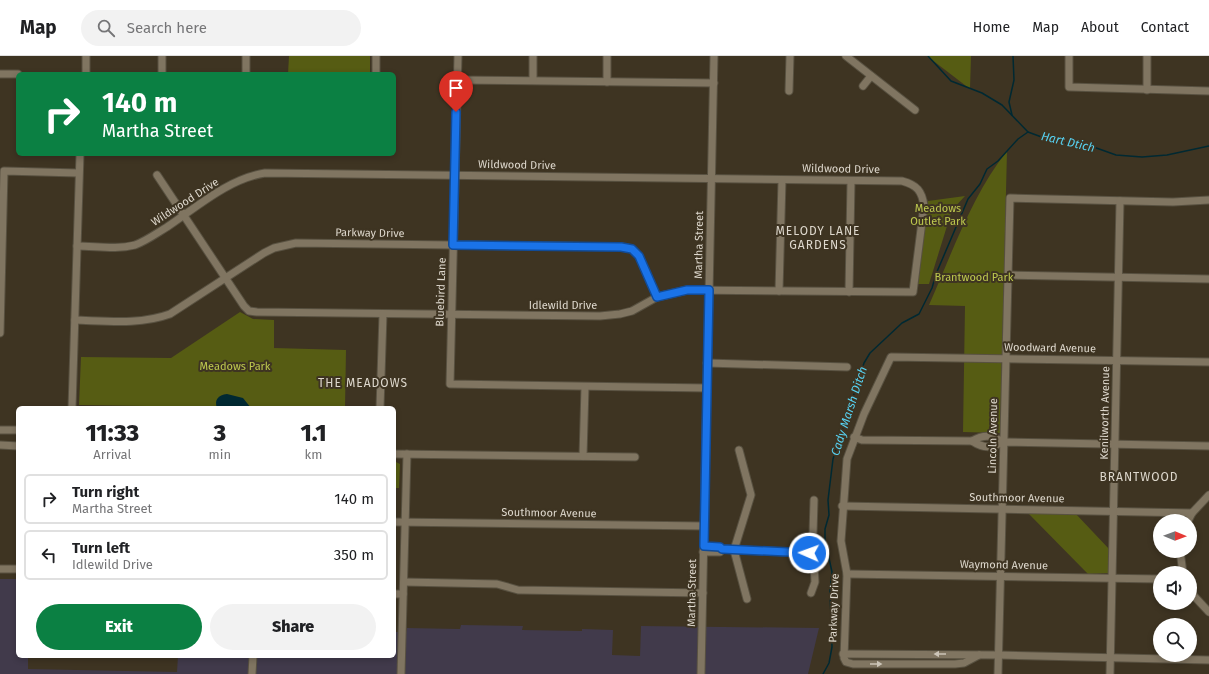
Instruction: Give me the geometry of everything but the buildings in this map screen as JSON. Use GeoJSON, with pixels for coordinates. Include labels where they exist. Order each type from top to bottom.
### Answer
{"type":"FeatureCollection","features":[{"type":"Feature","properties":{"kind":"street"},"geometry":{"type":"LineString","coordinates":[[86,56],[86,72]]}},
{"type":"Feature","properties":{"kind":"street"},"geometry":{"type":"LineString","coordinates":[[162,56],[162,72]]}},
{"type":"Feature","properties":{"kind":"street"},"geometry":{"type":"LineString","coordinates":[[246,56],[246,72]]}},
{"type":"Feature","properties":{"kind":"street"},"geometry":{"type":"LineString","coordinates":[[376,56],[376,72]]}},
{"type":"Feature","properties":{"kind":"street","name":"Bluebird Lane"},"geometry":{"type":"LineString","coordinates":[[458,56],[450,384],[585,387]]}},
{"type":"Feature","properties":{"kind":"street"},"geometry":{"type":"LineString","coordinates":[[533,56],[533,80]]}},
{"type":"Feature","properties":{"kind":"street"},"geometry":{"type":"LineString","coordinates":[[607,56],[607,82]]}},
{"type":"Feature","properties":{"kind":"street","name":"Martha Street"},"geometry":{"type":"LineString","coordinates":[[701,674],[714,56]]}},
{"type":"Feature","properties":{"kind":"street"},"geometry":{"type":"LineString","coordinates":[[789,90],[790,56]]}},
{"type":"Feature","properties":{"kind":"street"},"geometry":{"type":"LineString","coordinates":[[846,56],[915,110]]}},
{"type":"Feature","properties":{"kind":"street"},"geometry":{"type":"LineString","coordinates":[[1069,56],[1069,87],[1209,91]]}},
{"type":"Feature","properties":{"kind":"street"},"geometry":{"type":"LineString","coordinates":[[1146,90],[1147,56]]}},
{"type":"Feature","properties":{"kind":"street"},"geometry":{"type":"LineString","coordinates":[[0,74],[16,74]]}},
{"type":"Feature","properties":{"kind":"street"},"geometry":{"type":"LineString","coordinates":[[863,86],[871,76]]}},
{"type":"Feature","properties":{"kind":"street"},"geometry":{"type":"LineString","coordinates":[[457,80],[714,83]]}},
{"type":"Feature","properties":{"kind":"street"},"geometry":{"type":"LineString","coordinates":[[72,406],[78,172],[80,156]]}},
{"type":"Feature","properties":{"kind":"street"},"geometry":{"type":"LineString","coordinates":[[0,333],[4,171],[78,172]]}},
{"type":"Feature","properties":{"kind":"street","name":"Wildwood Drive"},"geometry":{"type":"LineString","coordinates":[[77,246],[122,247],[135,244],[149,238],[240,180],[252,175],[265,173],[902,181],[917,187],[922,195],[924,206],[913,292]]}},
{"type":"Feature","properties":{"kind":"street"},"geometry":{"type":"LineString","coordinates":[[157,174],[225,278]]}},
{"type":"Feature","properties":{"kind":"street"},"geometry":{"type":"LineString","coordinates":[[779,291],[782,180]]}},
{"type":"Feature","properties":{"kind":"street"},"geometry":{"type":"LineString","coordinates":[[849,292],[851,181]]}},
{"type":"Feature","properties":{"kind":"street","name":"Lincoln Avenue"},"geometry":{"type":"LineString","coordinates":[[998,674],[1010,198],[1120,201]]}},
{"type":"Feature","properties":{"kind":"street"},"geometry":{"type":"LineString","coordinates":[[1120,201],[1173,202],[1209,200]]}},
{"type":"Feature","properties":{"kind":"street","name":"Kenilworth Avenue"},"geometry":{"type":"LineString","coordinates":[[1110,674],[1120,201]]}},
{"type":"Feature","properties":{"kind":"street","name":"Parkway Drive"},"geometry":{"type":"LineString","coordinates":[[75,320],[139,322],[154,320],[170,314],[264,253],[285,245],[621,247],[632,249],[639,256],[657,297]]}},
{"type":"Feature","properties":{"kind":"street"},"geometry":{"type":"LineString","coordinates":[[1008,275],[1209,279]]}},
{"type":"Feature","properties":{"kind":"street","name":"Idlewild Drive"},"geometry":{"type":"LineString","coordinates":[[225,278],[249,311],[257,312],[600,316],[620,314],[632,310],[657,297],[687,290],[913,292]]}},
{"type":"Feature","properties":{"kind":"street"},"geometry":{"type":"LineString","coordinates":[[380,406],[383,314]]}},
{"type":"Feature","properties":{"kind":"street","name":"Parkway Drive"},"geometry":{"type":"LineString","coordinates":[[891,357],[854,437],[847,459],[842,506],[841,541],[847,574],[843,654],[846,662],[861,664],[955,664],[964,663],[978,654],[999,655]]}},
{"type":"Feature","properties":{"kind":"street","name":"Woodward Avenue"},"geometry":{"type":"LineString","coordinates":[[891,357],[1209,362]]}},
{"type":"Feature","properties":{"kind":"street"},"geometry":{"type":"LineString","coordinates":[[707,363],[847,367]]}},
{"type":"Feature","properties":{"kind":"street"},"geometry":{"type":"LineString","coordinates":[[583,456],[585,387],[707,388]]}},
{"type":"Feature","properties":{"kind":"street"},"geometry":{"type":"LineString","coordinates":[[0,430],[16,430]]}},
{"type":"Feature","properties":{"kind":"street"},"geometry":{"type":"LineString","coordinates":[[854,437],[862,440],[972,441],[981,436],[994,436],[1003,442]]}},
{"type":"Feature","properties":{"kind":"street"},"geometry":{"type":"LineString","coordinates":[[972,441],[981,447],[994,447],[1003,442],[1209,446]]}},
{"type":"Feature","properties":{"kind":"street"},"geometry":{"type":"LineString","coordinates":[[0,445],[16,446]]}},
{"type":"Feature","properties":{"kind":"street"},"geometry":{"type":"LineString","coordinates":[[739,450],[751,495],[734,550],[747,599]]}},
{"type":"Feature","properties":{"kind":"street"},"geometry":{"type":"LineString","coordinates":[[396,454],[635,457]]}},
{"type":"Feature","properties":{"kind":"street"},"geometry":{"type":"LineString","coordinates":[[401,674],[406,454]]}},
{"type":"Feature","properties":{"kind":"street"},"geometry":{"type":"LineString","coordinates":[[1192,513],[1209,495]]}},
{"type":"Feature","properties":{"kind":"street"},"geometry":{"type":"LineString","coordinates":[[812,593],[814,582],[814,564],[809,553],[813,534],[814,500]]}},
{"type":"Feature","properties":{"kind":"street","name":"Southmoor Avenue"},"geometry":{"type":"LineString","coordinates":[[842,506],[1192,513]]}},
{"type":"Feature","properties":{"kind":"street","name":"Southmoor Avenue"},"geometry":{"type":"LineString","coordinates":[[396,522],[704,526]]}},
{"type":"Feature","properties":{"kind":"street"},"geometry":{"type":"LineString","coordinates":[[703,549],[720,547],[722,549],[734,550],[809,553]]}},
{"type":"Feature","properties":{"kind":"street"},"geometry":{"type":"LineString","coordinates":[[0,569],[16,569]]}},
{"type":"Feature","properties":{"kind":"street","name":"Waymond Avenue"},"geometry":{"type":"LineString","coordinates":[[847,574],[1153,579]]}},
{"type":"Feature","properties":{"kind":"street"},"geometry":{"type":"LineString","coordinates":[[404,582],[497,584],[518,590],[703,593]]}},
{"type":"Feature","properties":{"kind":"street"},"geometry":{"type":"LineString","coordinates":[[396,594],[403,594]]}},
{"type":"Feature","properties":{"kind":"street"},"geometry":{"type":"LineString","coordinates":[[1197,599],[1209,612]]}},
{"type":"Feature","properties":{"kind":"street"},"geometry":{"type":"LineString","coordinates":[[999,655],[1209,660]]}},
{"type":"Feature","properties":{"kind":"street"},"geometry":{"type":"LineString","coordinates":[[252,658],[252,674]]}},
{"type":"Feature","properties":{"kind":"shaded area"},"geometry":{"type":"Polygon","coordinates":[[[0,579],[16,579],[16,658],[28,658],[28,669],[177,672],[178,658],[396,658],[396,632],[406,632],[407,628],[460,629],[461,625],[523,626],[522,630],[613,630],[612,655],[640,656],[641,626],[819,628],[808,674],[0,674],[0,579]]]}},
{"type":"Feature","properties":{"kind":"green space"},"geometry":{"type":"Polygon","coordinates":[[[289,56],[370,56],[370,72],[288,72],[289,56]]]}},
{"type":"Feature","properties":{"kind":"green space"},"geometry":{"type":"Polygon","coordinates":[[[927,56],[971,56],[970,89],[927,56]]]}},
{"type":"Feature","properties":{"kind":"green space","name":"Brantwood Park"},"geometry":{"type":"Polygon","coordinates":[[[1007,151],[1000,433],[963,432],[965,306],[929,305],[973,205],[983,186],[1007,151]]]}},
{"type":"Feature","properties":{"kind":"green space","name":"Meadows Outlet Park"},"geometry":{"type":"Polygon","coordinates":[[[965,196],[952,210],[929,284],[918,284],[928,201],[965,196]]]}},
{"type":"Feature","properties":{"kind":"green space","name":"Meadows Park"},"geometry":{"type":"Polygon","coordinates":[[[240,312],[253,319],[274,320],[274,348],[346,350],[345,406],[79,405],[81,357],[171,358],[240,312]]]}},
{"type":"Feature","properties":{"kind":"green space"},"geometry":{"type":"Polygon","coordinates":[[[396,462],[400,464],[399,488],[396,488],[396,462]]]}},
{"type":"Feature","properties":{"kind":"green space"},"geometry":{"type":"Polygon","coordinates":[[[1027,512],[1075,513],[1110,550],[1109,573],[1088,574],[1027,512]]]}},
{"type":"Feature","properties":{"kind":"water"},"geometry":{"type":"Polygon","coordinates":[[[227,394],[243,398],[249,406],[217,406],[216,400],[221,395],[227,394]]]}},
{"type":"Feature","properties":{"kind":"waterway","name":"Hart Dtich"},"geometry":{"type":"LineString","coordinates":[[928,56],[951,81],[982,93],[1002,105],[1028,132],[1047,139],[1062,143],[1088,145],[1116,155],[1142,157],[1167,155],[1209,146]]}},
{"type":"Feature","properties":{"kind":"waterway"},"geometry":{"type":"LineString","coordinates":[[1012,115],[1009,102],[1014,80],[1013,56]]}},
{"type":"Feature","properties":{"kind":"waterway","name":"Cady Marsh Ditch"},"geometry":{"type":"LineString","coordinates":[[823,674],[829,663],[832,647],[830,591],[832,572],[825,540],[825,529],[829,515],[828,500],[833,459],[864,363],[870,353],[902,323],[919,314],[932,288],[936,274],[968,199],[980,184],[987,169],[998,161],[1018,139],[1028,132]]}},
{"type":"Feature","properties":{"kind":"district","name":"MELODY LANE GARDENS"},"geometry":{"type":"Point","coordinates":[818,238]}},
{"type":"Feature","properties":{"kind":"district","name":"THE MEADOWS"},"geometry":{"type":"Point","coordinates":[363,383]}},
{"type":"Feature","properties":{"kind":"district","name":"BRANTWOOD"},"geometry":{"type":"Point","coordinates":[1139,477]}},
{"type":"Feature","properties":{"kind":"route"},"geometry":{"type":"LineString","coordinates":[[456,112],[453,245],[621,247],[632,249],[639,256],[657,297],[672,292],[709,290],[704,546],[720,547],[722,549],[809,553]]}}]}
